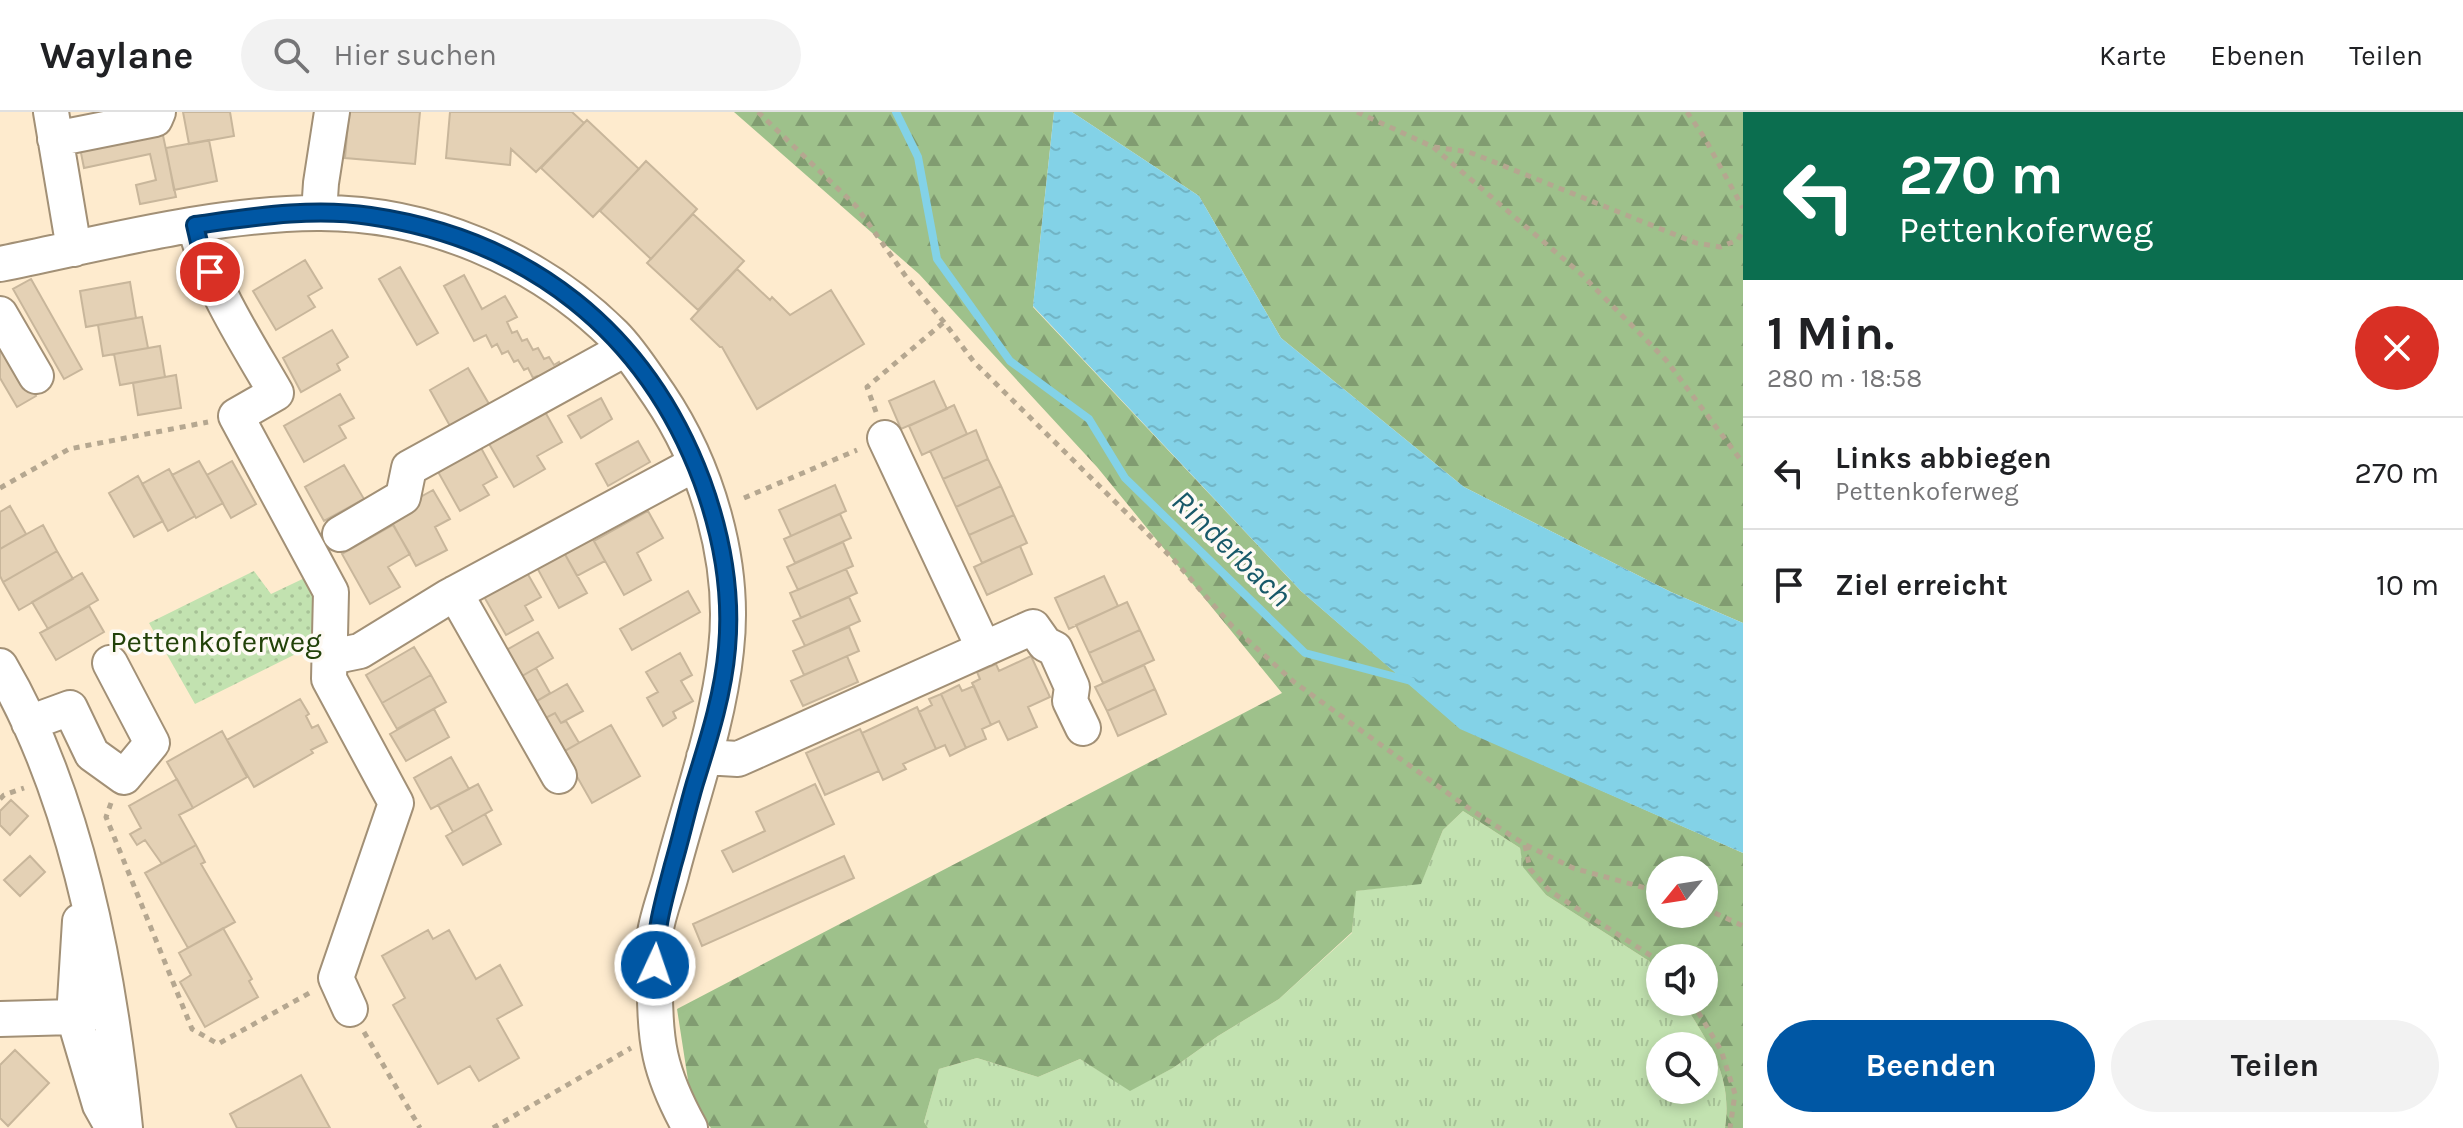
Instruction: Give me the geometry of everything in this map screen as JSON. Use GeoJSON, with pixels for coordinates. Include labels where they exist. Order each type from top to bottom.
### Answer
{"type":"FeatureCollection","features":[{"type":"Feature","properties":{"kind":"street"},"geometry":{"type":"LineString","coordinates":[[74,249],[53,126],[155,119],[158,112]]}},
{"type":"Feature","properties":{"kind":"street"},"geometry":{"type":"LineString","coordinates":[[319,213],[332,112]]}},
{"type":"Feature","properties":{"kind":"street"},"geometry":{"type":"LineString","coordinates":[[0,264],[195,225],[275,215],[368,215],[418,225],[493,250],[539,275],[616,337],[678,423],[717,529],[726,587],[727,646],[719,705],[655,933],[655,1034],[664,1074],[690,1128]]}},
{"type":"Feature","properties":{"kind":"street"},"geometry":{"type":"LineString","coordinates":[[195,225],[201,251],[219,293],[276,393],[236,416],[331,592],[329,679],[396,803],[336,978],[350,1009]]}},
{"type":"Feature","properties":{"kind":"street"},"geometry":{"type":"LineString","coordinates":[[0,314],[36,376]]}},
{"type":"Feature","properties":{"kind":"street"},"geometry":{"type":"LineString","coordinates":[[340,534],[403,497],[409,468],[625,349]]}},
{"type":"Feature","properties":{"kind":"street"},"geometry":{"type":"LineString","coordinates":[[885,438],[984,649]]}},
{"type":"Feature","properties":{"kind":"street"},"geometry":{"type":"LineString","coordinates":[[331,657],[360,651],[455,593],[695,464]]}},
{"type":"Feature","properties":{"kind":"street"},"geometry":{"type":"LineString","coordinates":[[455,593],[559,776]]}},
{"type":"Feature","properties":{"kind":"street"},"geometry":{"type":"LineString","coordinates":[[704,757],[738,759],[1033,627],[1045,644],[1055,649],[1072,687],[1070,701],[1083,728]]}},
{"type":"Feature","properties":{"kind":"street"},"geometry":{"type":"LineString","coordinates":[[29,723],[70,708],[92,754],[124,777],[152,743],[110,663]]}},
{"type":"Feature","properties":{"kind":"street"},"geometry":{"type":"LineString","coordinates":[[0,666],[29,723],[67,822],[82,877],[108,1008],[125,1128]]}},
{"type":"Feature","properties":{"kind":"street"},"geometry":{"type":"LineString","coordinates":[[82,877],[74,1017],[100,1105],[113,1128]]}},
{"type":"Feature","properties":{"kind":"street"},"geometry":{"type":"LineString","coordinates":[[0,1019],[74,1017],[108,1008]]}},
{"type":"Feature","properties":{"kind":"path"},"geometry":{"type":"LineString","coordinates":[[758,112],[856,206],[907,278],[974,362],[1174,560],[1232,626],[1294,682],[1467,807],[1524,844],[1573,868],[1646,888]]}},
{"type":"Feature","properties":{"kind":"path"},"geometry":{"type":"LineString","coordinates":[[1357,112],[1433,147],[1580,273],[1666,360],[1743,463]]}},
{"type":"Feature","properties":{"kind":"path"},"geometry":{"type":"LineString","coordinates":[[1687,112],[1743,208]]}},
{"type":"Feature","properties":{"kind":"path"},"geometry":{"type":"LineString","coordinates":[[1433,147],[1469,152],[1696,243],[1720,247],[1738,240],[1743,230]]}},
{"type":"Feature","properties":{"kind":"path"},"geometry":{"type":"LineString","coordinates":[[744,498],[885,438],[867,387],[944,322]]}},
{"type":"Feature","properties":{"kind":"path"},"geometry":{"type":"LineString","coordinates":[[0,488],[69,449],[236,416]]}},
{"type":"Feature","properties":{"kind":"path"},"geometry":{"type":"LineString","coordinates":[[124,777],[113,794],[106,817],[192,1029],[218,1044],[336,978]]}},
{"type":"Feature","properties":{"kind":"path"},"geometry":{"type":"LineString","coordinates":[[0,799],[25,788]]}},
{"type":"Feature","properties":{"kind":"path"},"geometry":{"type":"LineString","coordinates":[[1524,844],[1530,869],[1550,891],[1646,953]]}},
{"type":"Feature","properties":{"kind":"path"},"geometry":{"type":"LineString","coordinates":[[1718,914],[1743,926]]}},
{"type":"Feature","properties":{"kind":"path"},"geometry":{"type":"LineString","coordinates":[[350,1009],[420,1128]]}},
{"type":"Feature","properties":{"kind":"path"},"geometry":{"type":"LineString","coordinates":[[1700,1016],[1721,1050],[1735,1094],[1730,1128]]}},
{"type":"Feature","properties":{"kind":"path"},"geometry":{"type":"LineString","coordinates":[[493,1128],[655,1034]]}},
{"type":"Feature","properties":{"kind":"green space"},"geometry":{"type":"Polygon","coordinates":[[[734,112],[1054,112],[1033,307],[1301,591],[1460,728],[1743,853],[1743,1128],[1725,1128],[1727,1109],[1718,1064],[1718,1032],[1701,1032],[1691,1016],[1718,1016],[1718,944],[1646,944],[1646,959],[1546,895],[1523,867],[1520,848],[1463,811],[1443,830],[1421,884],[1356,891],[1352,932],[1279,999],[1173,1068],[1130,1091],[1080,1059],[1038,1077],[977,1058],[939,1069],[924,1122],[928,1128],[711,1128],[692,1106],[677,1009],[1282,693],[1097,467],[919,274],[734,112]]]}},
{"type":"Feature","properties":{"kind":"green space"},"geometry":{"type":"Polygon","coordinates":[[[1072,112],[1743,112],[1743,623],[1671,592],[1464,487],[1281,338],[1199,196],[1072,112]]]}},
{"type":"Feature","properties":{"kind":"green space","name":"Pettenkoferweg"},"geometry":{"type":"Polygon","coordinates":[[[254,571],[271,594],[313,574],[316,644],[195,704],[149,623],[254,571]]]}},
{"type":"Feature","properties":{"kind":"green space"},"geometry":{"type":"Polygon","coordinates":[[[1463,811],[1520,848],[1524,867],[1546,895],[1646,959],[1646,1016],[1692,1016],[1702,1032],[1646,1032],[1646,1104],[1718,1104],[1718,1064],[1727,1109],[1725,1128],[928,1128],[924,1122],[939,1069],[977,1058],[1038,1077],[1080,1059],[1130,1090],[1173,1068],[1279,999],[1352,933],[1355,891],[1421,883],[1443,830],[1463,811]]]}},
{"type":"Feature","properties":{"kind":"water"},"geometry":{"type":"Polygon","coordinates":[[[1054,112],[1072,112],[1199,196],[1281,338],[1464,487],[1671,592],[1743,623],[1743,853],[1460,729],[1301,591],[1033,306],[1054,112]]]}},
{"type":"Feature","properties":{"kind":"building"},"geometry":{"type":"Polygon","coordinates":[[[183,112],[230,112],[234,136],[189,144],[183,112]]]}},
{"type":"Feature","properties":{"kind":"building"},"geometry":{"type":"Polygon","coordinates":[[[349,112],[420,112],[415,164],[345,158],[349,112]]]}},
{"type":"Feature","properties":{"kind":"building"},"geometry":{"type":"Polygon","coordinates":[[[450,112],[572,112],[584,123],[536,172],[511,149],[510,165],[446,158],[450,112]]]}},
{"type":"Feature","properties":{"kind":"building"},"geometry":{"type":"Polygon","coordinates":[[[587,120],[639,169],[593,217],[541,168],[587,120]]]}},
{"type":"Feature","properties":{"kind":"building"},"geometry":{"type":"Polygon","coordinates":[[[161,126],[176,197],[140,204],[136,185],[156,180],[150,154],[84,168],[79,143],[161,126]]]}},
{"type":"Feature","properties":{"kind":"building"},"geometry":{"type":"Polygon","coordinates":[[[209,140],[217,181],[174,190],[166,148],[209,140]]]}},
{"type":"Feature","properties":{"kind":"building"},"geometry":{"type":"Polygon","coordinates":[[[646,161],[697,209],[651,259],[600,211],[646,161]]]}},
{"type":"Feature","properties":{"kind":"building"},"geometry":{"type":"Polygon","coordinates":[[[693,214],[744,261],[698,310],[647,263],[693,214]]]}},
{"type":"Feature","properties":{"kind":"building"},"geometry":{"type":"Polygon","coordinates":[[[305,260],[322,288],[308,296],[315,307],[276,330],[253,291],[305,260]]]}},
{"type":"Feature","properties":{"kind":"building"},"geometry":{"type":"Polygon","coordinates":[[[400,267],[438,333],[417,345],[379,279],[400,267]]]}},
{"type":"Feature","properties":{"kind":"building"},"geometry":{"type":"Polygon","coordinates":[[[737,269],[790,315],[831,290],[864,344],[757,409],[722,347],[691,319],[737,269]]]}},
{"type":"Feature","properties":{"kind":"building"},"geometry":{"type":"Polygon","coordinates":[[[464,275],[482,309],[505,296],[517,317],[507,322],[512,333],[517,331],[522,341],[527,339],[533,350],[538,348],[544,359],[549,357],[554,365],[559,362],[566,375],[543,388],[537,376],[533,378],[528,368],[524,370],[518,360],[514,362],[508,351],[502,354],[497,344],[492,347],[486,335],[474,341],[444,286],[464,275]]]}},
{"type":"Feature","properties":{"kind":"building"},"geometry":{"type":"Polygon","coordinates":[[[31,279],[82,369],[64,379],[13,289],[31,279]]]}},
{"type":"Feature","properties":{"kind":"building"},"geometry":{"type":"Polygon","coordinates":[[[130,282],[136,318],[86,327],[80,291],[130,282]]]}},
{"type":"Feature","properties":{"kind":"building"},"geometry":{"type":"Polygon","coordinates":[[[142,317],[148,348],[103,356],[98,325],[142,317]]]}},
{"type":"Feature","properties":{"kind":"building"},"geometry":{"type":"Polygon","coordinates":[[[332,330],[348,357],[337,364],[340,370],[301,392],[283,358],[332,330]]]}},
{"type":"Feature","properties":{"kind":"building"},"geometry":{"type":"Polygon","coordinates":[[[0,334],[36,396],[17,407],[0,378],[0,334]]]}},
{"type":"Feature","properties":{"kind":"building"},"geometry":{"type":"Polygon","coordinates":[[[160,346],[165,377],[120,385],[114,354],[160,346]]]}},
{"type":"Feature","properties":{"kind":"building"},"geometry":{"type":"Polygon","coordinates":[[[468,368],[489,404],[450,426],[430,390],[468,368]]]}},
{"type":"Feature","properties":{"kind":"building"},"geometry":{"type":"Polygon","coordinates":[[[176,375],[181,408],[138,415],[133,383],[176,375]]]}},
{"type":"Feature","properties":{"kind":"building"},"geometry":{"type":"Polygon","coordinates":[[[934,381],[947,409],[901,429],[889,401],[934,381]]]}},
{"type":"Feature","properties":{"kind":"building"},"geometry":{"type":"Polygon","coordinates":[[[340,394],[354,418],[339,426],[346,438],[304,462],[284,426],[340,394]]]}},
{"type":"Feature","properties":{"kind":"building"},"geometry":{"type":"Polygon","coordinates":[[[601,398],[612,419],[581,438],[568,416],[601,398]]]}},
{"type":"Feature","properties":{"kind":"building"},"geometry":{"type":"Polygon","coordinates":[[[954,405],[967,434],[922,455],[909,426],[954,405]]]}},
{"type":"Feature","properties":{"kind":"building"},"geometry":{"type":"Polygon","coordinates":[[[544,410],[562,442],[537,456],[545,469],[514,487],[488,442],[544,410]]]}},
{"type":"Feature","properties":{"kind":"building"},"geometry":{"type":"Polygon","coordinates":[[[976,430],[988,459],[943,479],[930,451],[976,430]]]}},
{"type":"Feature","properties":{"kind":"building"},"geometry":{"type":"Polygon","coordinates":[[[638,441],[650,462],[608,486],[596,464],[638,441]]]}},
{"type":"Feature","properties":{"kind":"building"},"geometry":{"type":"Polygon","coordinates":[[[480,446],[497,477],[483,485],[489,495],[460,511],[437,470],[480,446]]]}},
{"type":"Feature","properties":{"kind":"building"},"geometry":{"type":"Polygon","coordinates":[[[988,459],[1001,486],[956,507],[943,479],[988,459]]]}},
{"type":"Feature","properties":{"kind":"building"},"geometry":{"type":"Polygon","coordinates":[[[199,461],[223,503],[196,518],[172,475],[199,461]]]}},
{"type":"Feature","properties":{"kind":"building"},"geometry":{"type":"Polygon","coordinates":[[[232,461],[256,504],[231,518],[207,475],[232,461]]]}},
{"type":"Feature","properties":{"kind":"building"},"geometry":{"type":"Polygon","coordinates":[[[344,465],[364,499],[324,521],[305,487],[344,465]]]}},
{"type":"Feature","properties":{"kind":"building"},"geometry":{"type":"Polygon","coordinates":[[[169,469],[195,516],[168,531],[142,484],[169,469]]]}},
{"type":"Feature","properties":{"kind":"building"},"geometry":{"type":"Polygon","coordinates":[[[138,476],[163,521],[134,537],[109,493],[138,476]]]}},
{"type":"Feature","properties":{"kind":"building"},"geometry":{"type":"Polygon","coordinates":[[[835,485],[846,511],[791,536],[779,510],[835,485]]]}},
{"type":"Feature","properties":{"kind":"building"},"geometry":{"type":"Polygon","coordinates":[[[1001,486],[1014,515],[969,535],[956,507],[1001,486]]]}},
{"type":"Feature","properties":{"kind":"building"},"geometry":{"type":"Polygon","coordinates":[[[433,490],[450,519],[435,527],[447,550],[416,566],[388,515],[433,490]]]}},
{"type":"Feature","properties":{"kind":"building"},"geometry":{"type":"Polygon","coordinates":[[[10,506],[26,534],[0,549],[0,512],[10,506]]]}},
{"type":"Feature","properties":{"kind":"building"},"geometry":{"type":"Polygon","coordinates":[[[648,511],[663,538],[637,553],[651,580],[624,595],[594,541],[648,511]]]}},
{"type":"Feature","properties":{"kind":"building"},"geometry":{"type":"Polygon","coordinates":[[[840,514],[851,538],[795,563],[784,539],[840,514]]]}},
{"type":"Feature","properties":{"kind":"building"},"geometry":{"type":"Polygon","coordinates":[[[1014,515],[1027,543],[982,563],[969,535],[1014,515]]]}},
{"type":"Feature","properties":{"kind":"building"},"geometry":{"type":"Polygon","coordinates":[[[43,525],[57,551],[3,582],[0,576],[0,549],[43,525]]]}},
{"type":"Feature","properties":{"kind":"building"},"geometry":{"type":"Polygon","coordinates":[[[393,525],[410,554],[388,567],[400,587],[370,604],[342,554],[393,525]]]}},
{"type":"Feature","properties":{"kind":"building"},"geometry":{"type":"Polygon","coordinates":[[[590,534],[605,561],[577,576],[562,549],[590,534]]]}},
{"type":"Feature","properties":{"kind":"building"},"geometry":{"type":"Polygon","coordinates":[[[843,542],[853,566],[798,590],[787,567],[843,542]]]}},
{"type":"Feature","properties":{"kind":"building"},"geometry":{"type":"Polygon","coordinates":[[[1020,546],[1032,574],[987,595],[974,567],[1020,546]]]}},
{"type":"Feature","properties":{"kind":"building"},"geometry":{"type":"Polygon","coordinates":[[[562,549],[587,593],[559,608],[535,564],[562,549]]]}},
{"type":"Feature","properties":{"kind":"building"},"geometry":{"type":"Polygon","coordinates":[[[57,551],[73,579],[19,610],[3,582],[57,551]]]}},
{"type":"Feature","properties":{"kind":"building"},"geometry":{"type":"Polygon","coordinates":[[[846,569],[857,593],[801,618],[790,593],[846,569]]]}},
{"type":"Feature","properties":{"kind":"building"},"geometry":{"type":"Polygon","coordinates":[[[526,571],[541,597],[525,606],[533,620],[506,635],[483,595],[526,571]]]}},
{"type":"Feature","properties":{"kind":"building"},"geometry":{"type":"Polygon","coordinates":[[[82,573],[98,600],[48,629],[32,602],[82,573]]]}},
{"type":"Feature","properties":{"kind":"building"},"geometry":{"type":"Polygon","coordinates":[[[1104,576],[1118,606],[1069,629],[1055,598],[1104,576]]]}},
{"type":"Feature","properties":{"kind":"building"},"geometry":{"type":"Polygon","coordinates":[[[688,591],[700,612],[632,650],[620,629],[688,591]]]}},
{"type":"Feature","properties":{"kind":"building"},"geometry":{"type":"Polygon","coordinates":[[[849,597],[860,621],[805,646],[793,621],[849,597]]]}},
{"type":"Feature","properties":{"kind":"building"},"geometry":{"type":"Polygon","coordinates":[[[1127,602],[1140,630],[1089,653],[1076,625],[1127,602]]]}},
{"type":"Feature","properties":{"kind":"building"},"geometry":{"type":"Polygon","coordinates":[[[89,606],[104,632],[56,660],[40,633],[89,606]]]}},
{"type":"Feature","properties":{"kind":"building"},"geometry":{"type":"Polygon","coordinates":[[[849,627],[859,651],[804,675],[793,651],[849,627]]]}},
{"type":"Feature","properties":{"kind":"building"},"geometry":{"type":"Polygon","coordinates":[[[1140,630],[1154,660],[1103,683],[1089,653],[1140,630]]]}},
{"type":"Feature","properties":{"kind":"building"},"geometry":{"type":"Polygon","coordinates":[[[538,632],[553,658],[510,683],[496,656],[538,632]]]}},
{"type":"Feature","properties":{"kind":"building"},"geometry":{"type":"Polygon","coordinates":[[[414,647],[431,675],[382,703],[366,675],[414,647]]]}},
{"type":"Feature","properties":{"kind":"building"},"geometry":{"type":"Polygon","coordinates":[[[680,653],[692,675],[681,681],[693,701],[673,712],[676,718],[663,726],[647,698],[658,692],[646,672],[680,653]]]}},
{"type":"Feature","properties":{"kind":"building"},"geometry":{"type":"Polygon","coordinates":[[[847,656],[858,682],[803,706],[791,681],[847,656]]]}},
{"type":"Feature","properties":{"kind":"building"},"geometry":{"type":"Polygon","coordinates":[[[1031,656],[1050,697],[1028,707],[1037,727],[1008,740],[999,721],[991,725],[972,683],[980,679],[977,672],[996,664],[999,671],[1031,656]]]}},
{"type":"Feature","properties":{"kind":"building"},"geometry":{"type":"Polygon","coordinates":[[[1144,665],[1155,689],[1107,711],[1095,687],[1144,665]]]}},
{"type":"Feature","properties":{"kind":"building"},"geometry":{"type":"Polygon","coordinates":[[[536,668],[550,693],[525,708],[510,683],[536,668]]]}},
{"type":"Feature","properties":{"kind":"building"},"geometry":{"type":"Polygon","coordinates":[[[431,675],[446,702],[397,729],[382,703],[431,675]]]}},
{"type":"Feature","properties":{"kind":"building"},"geometry":{"type":"Polygon","coordinates":[[[567,684],[583,711],[561,723],[555,713],[534,724],[525,708],[567,684]]]}},
{"type":"Feature","properties":{"kind":"building"},"geometry":{"type":"Polygon","coordinates":[[[959,685],[962,691],[974,686],[991,725],[982,729],[986,739],[966,748],[941,694],[959,685]]]}},
{"type":"Feature","properties":{"kind":"building"},"geometry":{"type":"Polygon","coordinates":[[[1155,689],[1166,714],[1118,736],[1107,711],[1155,689]]]}},
{"type":"Feature","properties":{"kind":"building"},"geometry":{"type":"Polygon","coordinates":[[[941,694],[966,748],[950,756],[945,745],[936,749],[919,712],[932,705],[929,699],[941,694]]]}},
{"type":"Feature","properties":{"kind":"building"},"geometry":{"type":"Polygon","coordinates":[[[300,699],[309,714],[306,716],[312,728],[318,725],[327,742],[254,787],[227,740],[300,699]]]}},
{"type":"Feature","properties":{"kind":"building"},"geometry":{"type":"Polygon","coordinates":[[[917,707],[936,749],[903,764],[906,769],[883,780],[862,733],[917,707]]]}},
{"type":"Feature","properties":{"kind":"building"},"geometry":{"type":"Polygon","coordinates":[[[434,709],[449,737],[406,761],[390,734],[434,709]]]}},
{"type":"Feature","properties":{"kind":"building"},"geometry":{"type":"Polygon","coordinates":[[[555,713],[561,723],[566,721],[579,743],[553,758],[534,724],[555,713]]]}},
{"type":"Feature","properties":{"kind":"building"},"geometry":{"type":"Polygon","coordinates":[[[611,725],[640,776],[592,803],[563,752],[611,725]]]}},
{"type":"Feature","properties":{"kind":"building"},"geometry":{"type":"Polygon","coordinates":[[[860,729],[879,771],[825,795],[806,753],[860,729]]]}},
{"type":"Feature","properties":{"kind":"building"},"geometry":{"type":"Polygon","coordinates":[[[222,731],[247,777],[193,808],[167,762],[222,731]]]}},
{"type":"Feature","properties":{"kind":"building"},"geometry":{"type":"Polygon","coordinates":[[[451,757],[469,789],[431,809],[414,778],[451,757]]]}},
{"type":"Feature","properties":{"kind":"building"},"geometry":{"type":"Polygon","coordinates":[[[177,779],[193,808],[179,815],[196,845],[162,864],[145,840],[137,845],[130,834],[141,828],[129,806],[177,779]]]}},
{"type":"Feature","properties":{"kind":"building"},"geometry":{"type":"Polygon","coordinates":[[[478,784],[492,810],[453,832],[438,805],[478,784]]]}},
{"type":"Feature","properties":{"kind":"building"},"geometry":{"type":"Polygon","coordinates":[[[815,784],[834,824],[733,872],[722,851],[765,831],[756,812],[815,784]]]}},
{"type":"Feature","properties":{"kind":"building"},"geometry":{"type":"Polygon","coordinates":[[[11,800],[28,816],[10,835],[0,825],[0,811],[11,800]]]}},
{"type":"Feature","properties":{"kind":"building"},"geometry":{"type":"Polygon","coordinates":[[[485,814],[501,844],[463,865],[446,836],[485,814]]]}},
{"type":"Feature","properties":{"kind":"building"},"geometry":{"type":"Polygon","coordinates":[[[196,845],[205,862],[201,864],[235,922],[188,948],[145,873],[196,845]]]}},
{"type":"Feature","properties":{"kind":"building"},"geometry":{"type":"Polygon","coordinates":[[[30,856],[45,872],[20,896],[4,880],[30,856]]]}},
{"type":"Feature","properties":{"kind":"building"},"geometry":{"type":"Polygon","coordinates":[[[844,856],[854,878],[702,946],[693,924],[844,856]]]}},
{"type":"Feature","properties":{"kind":"building"},"geometry":{"type":"Polygon","coordinates":[[[223,928],[252,979],[249,981],[258,997],[205,1027],[180,982],[191,975],[179,953],[223,928]]]}},
{"type":"Feature","properties":{"kind":"building"},"geometry":{"type":"Polygon","coordinates":[[[428,930],[433,939],[449,930],[476,979],[500,965],[522,1005],[497,1019],[519,1058],[479,1081],[470,1066],[438,1084],[393,1005],[405,998],[382,956],[428,930]]]}},
{"type":"Feature","properties":{"kind":"building"},"geometry":{"type":"Polygon","coordinates":[[[15,1050],[49,1083],[8,1126],[0,1118],[0,1065],[15,1050]]]}},
{"type":"Feature","properties":{"kind":"building"},"geometry":{"type":"Polygon","coordinates":[[[301,1075],[330,1128],[237,1128],[230,1114],[301,1075]]]}},
{"type":"Feature","properties":{"kind":"waterway","name":"Rinderbach"},"geometry":{"type":"LineString","coordinates":[[896,112],[918,157],[937,259],[1010,361],[1089,419],[1125,478],[1305,653],[1411,681]]}},
{"type":"Feature","properties":{"kind":"route"},"geometry":{"type":"LineString","coordinates":[[210,272],[195,225],[275,215],[368,215],[456,236],[493,250],[539,275],[580,305],[616,337],[678,423],[712,508],[717,529],[726,587],[727,646],[719,705],[655,933],[655,965]]}}]}
